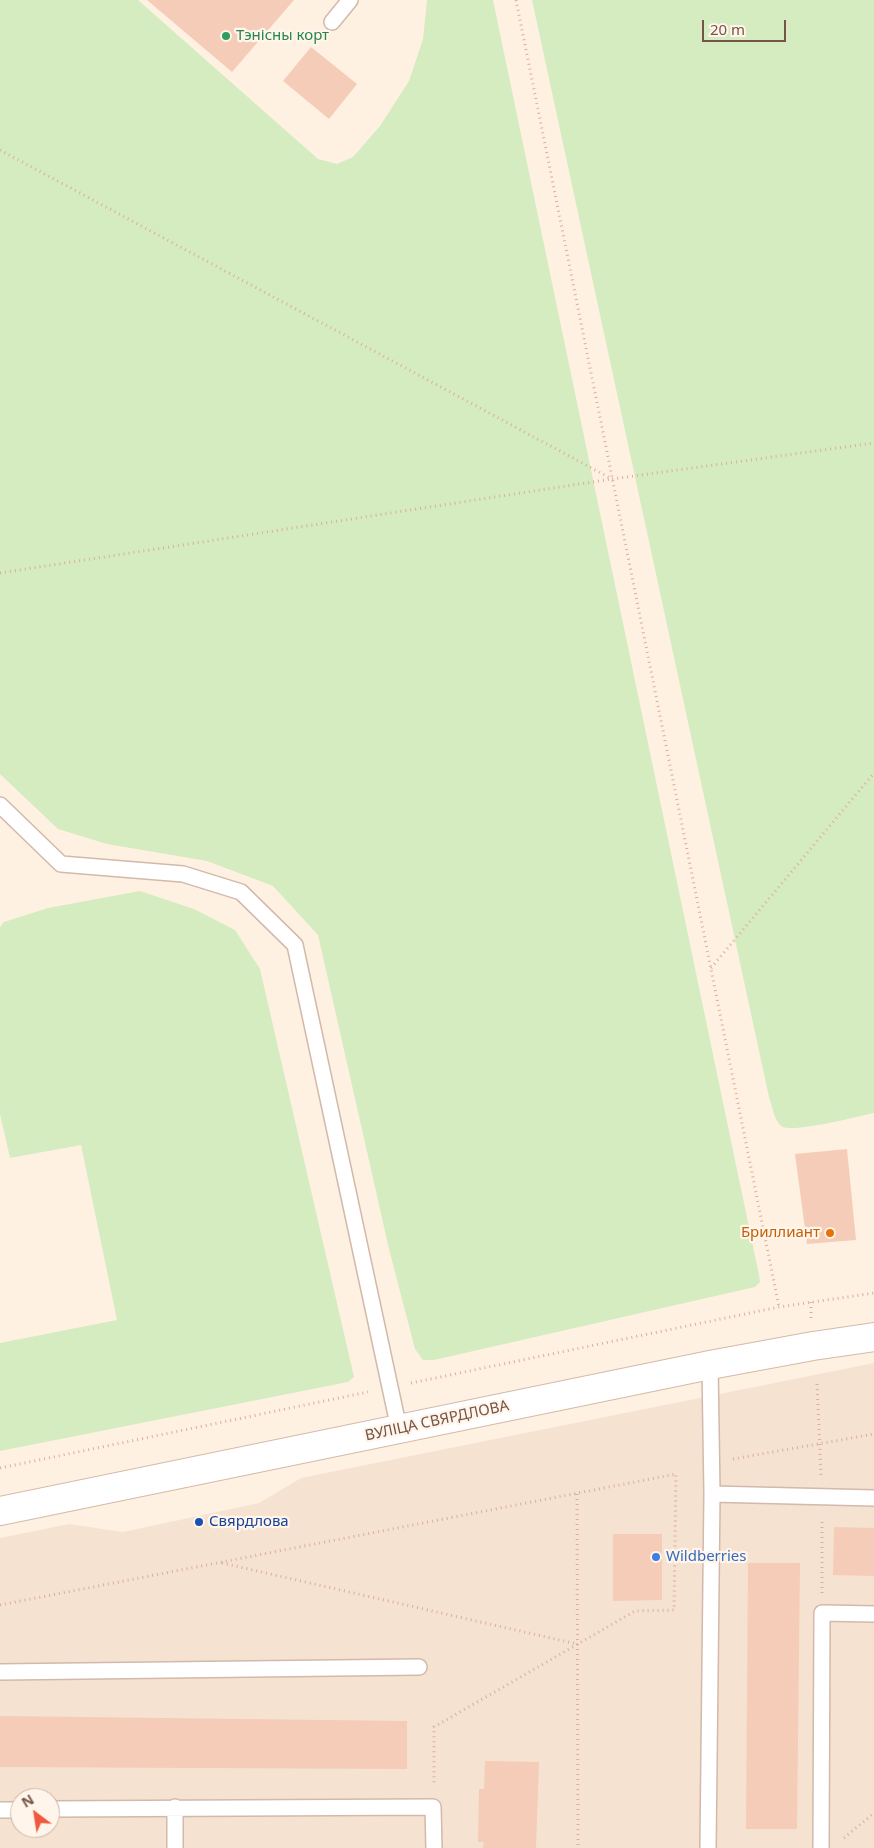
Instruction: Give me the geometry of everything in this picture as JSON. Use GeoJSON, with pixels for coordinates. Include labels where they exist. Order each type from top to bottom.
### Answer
{"type":"FeatureCollection","features":[{"type":"Feature","properties":{"kind":"main road","name":"ВУЛІЦА СВЯРДЛОВА"},"geometry":{"type":"LineString","coordinates":[[0,1510],[710,1366],[813,1346],[874,1337]]}},
{"type":"Feature","properties":{"kind":"lane"},"geometry":{"type":"LineString","coordinates":[[332,22],[350,0]]}},
{"type":"Feature","properties":{"kind":"lane"},"geometry":{"type":"LineString","coordinates":[[0,805],[61,864],[183,874],[242,892],[294,944],[399,1429]]}},
{"type":"Feature","properties":{"kind":"lane"},"geometry":{"type":"LineString","coordinates":[[708,1848],[712,1494],[710,1366]]}},
{"type":"Feature","properties":{"kind":"lane"},"geometry":{"type":"LineString","coordinates":[[712,1494],[874,1498]]}},
{"type":"Feature","properties":{"kind":"lane"},"geometry":{"type":"LineString","coordinates":[[821,1848],[822,1613],[874,1614]]}},
{"type":"Feature","properties":{"kind":"lane"},"geometry":{"type":"LineString","coordinates":[[0,1672],[419,1667]]}},
{"type":"Feature","properties":{"kind":"lane"},"geometry":{"type":"LineString","coordinates":[[175,1848],[176,1807]]}},
{"type":"Feature","properties":{"kind":"lane"},"geometry":{"type":"LineString","coordinates":[[60,1809],[434,1807],[434,1848]]}},
{"type":"Feature","properties":{"kind":"path"},"geometry":{"type":"LineString","coordinates":[[516,0],[779,1307],[874,1294]]}},
{"type":"Feature","properties":{"kind":"path"},"geometry":{"type":"LineString","coordinates":[[0,150],[612,478]]}},
{"type":"Feature","properties":{"kind":"path"},"geometry":{"type":"LineString","coordinates":[[0,573],[612,478],[874,443]]}},
{"type":"Feature","properties":{"kind":"path"},"geometry":{"type":"LineString","coordinates":[[711,968],[874,774]]}},
{"type":"Feature","properties":{"kind":"path"},"geometry":{"type":"LineString","coordinates":[[811,1302],[811,1320]]}},
{"type":"Feature","properties":{"kind":"path"},"geometry":{"type":"LineString","coordinates":[[817,1384],[822,1497],[822,1613]]}},
{"type":"Feature","properties":{"kind":"path"},"geometry":{"type":"LineString","coordinates":[[725,1461],[874,1434]]}},
{"type":"Feature","properties":{"kind":"path"},"geometry":{"type":"LineString","coordinates":[[0,1605],[676,1474],[674,1610],[635,1612],[434,1727],[434,1807]]}},
{"type":"Feature","properties":{"kind":"path"},"geometry":{"type":"LineString","coordinates":[[577,1494],[578,1848]]}},
{"type":"Feature","properties":{"kind":"path"},"geometry":{"type":"LineString","coordinates":[[220,1563],[577,1644]]}},
{"type":"Feature","properties":{"kind":"path"},"geometry":{"type":"LineString","coordinates":[[838,1842],[874,1813]]}},
{"type":"Feature","properties":{"kind":"shaded area"},"geometry":{"type":"Polygon","coordinates":[[[874,1363],[874,1848],[0,1848],[0,1538],[69,1524],[123,1532],[259,1503],[301,1478],[874,1363]]]}},
{"type":"Feature","properties":{"kind":"green space"},"geometry":{"type":"Polygon","coordinates":[[[0,0],[138,0],[318,159],[337,164],[353,157],[380,126],[409,81],[423,39],[427,0],[493,0],[759,1275],[760,1282],[755,1287],[434,1360],[423,1360],[415,1349],[389,1249],[318,935],[273,886],[207,861],[107,844],[58,829],[0,774],[0,0]]]}},
{"type":"Feature","properties":{"kind":"green space"},"geometry":{"type":"Polygon","coordinates":[[[532,0],[874,0],[874,1113],[841,1121],[787,1128],[781,1126],[777,1120],[769,1097],[532,0]]]}},
{"type":"Feature","properties":{"kind":"green space"},"geometry":{"type":"Polygon","coordinates":[[[140,891],[194,909],[235,930],[260,969],[354,1377],[348,1382],[0,1451],[0,1343],[117,1320],[81,1145],[10,1158],[0,1114],[0,927],[4,922],[48,908],[140,891]]]}},
{"type":"Feature","properties":{"kind":"building","name":"Тэнісны корт"},"geometry":{"type":"Polygon","coordinates":[[[147,0],[294,0],[232,72],[147,0]]]}},
{"type":"Feature","properties":{"kind":"building"},"geometry":{"type":"Polygon","coordinates":[[[311,47],[357,84],[329,119],[283,81],[311,47]]]}},
{"type":"Feature","properties":{"kind":"building"},"geometry":{"type":"Polygon","coordinates":[[[847,1149],[856,1240],[807,1244],[795,1154],[847,1149]]]}},
{"type":"Feature","properties":{"kind":"building"},"geometry":{"type":"Polygon","coordinates":[[[834,1527],[874,1528],[874,1576],[833,1575],[834,1527]]]}},
{"type":"Feature","properties":{"kind":"building"},"geometry":{"type":"Polygon","coordinates":[[[613,1534],[662,1534],[662,1600],[613,1601],[613,1534]]]}},
{"type":"Feature","properties":{"kind":"building"},"geometry":{"type":"Polygon","coordinates":[[[748,1563],[800,1563],[797,1829],[746,1829],[748,1563]]]}},
{"type":"Feature","properties":{"kind":"building"},"geometry":{"type":"Polygon","coordinates":[[[0,1716],[407,1721],[407,1769],[0,1767],[0,1716]]]}},
{"type":"Feature","properties":{"kind":"building"},"geometry":{"type":"Polygon","coordinates":[[[485,1761],[539,1762],[536,1848],[483,1848],[484,1842],[478,1842],[479,1789],[484,1789],[485,1761]]]}},
{"type":"Feature","properties":{"kind":"place","name":"Тэнісны корт"},"geometry":{"type":"Point","coordinates":[226,36]}},
{"type":"Feature","properties":{"kind":"place","name":"Бриллиант"},"geometry":{"type":"Point","coordinates":[830,1233]}},
{"type":"Feature","properties":{"kind":"place","name":"Свярдлова"},"geometry":{"type":"Point","coordinates":[199,1522]}},
{"type":"Feature","properties":{"kind":"place","name":"Wildberries"},"geometry":{"type":"Point","coordinates":[656,1557]}}]}
